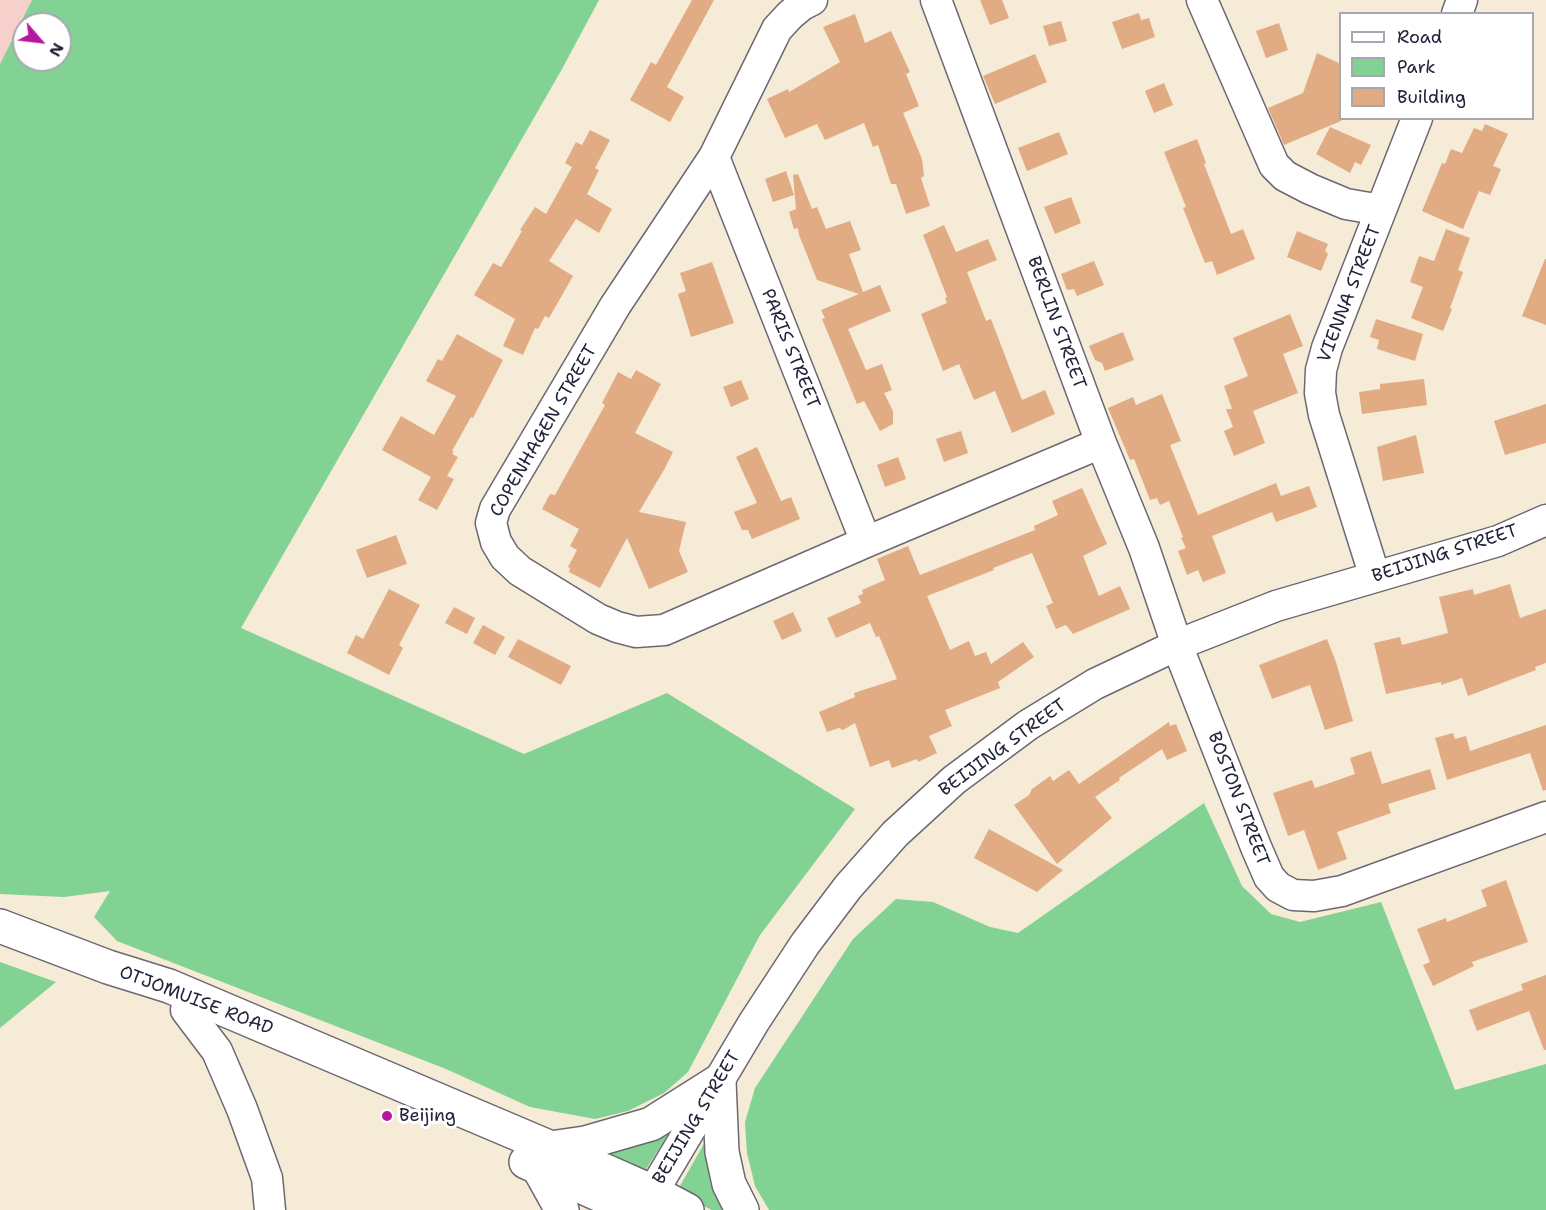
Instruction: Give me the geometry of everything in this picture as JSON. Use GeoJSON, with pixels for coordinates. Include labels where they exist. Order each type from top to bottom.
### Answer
{"type":"FeatureCollection","features":[{"type":"Feature","properties":{"kind":"main road"},"geometry":{"type":"LineString","coordinates":[[0,926],[108,967]]}},
{"type":"Feature","properties":{"kind":"main road","name":"OTJOMUISE ROAD"},"geometry":{"type":"LineString","coordinates":[[108,967],[161,999],[186,1010],[544,1158]]}},
{"type":"Feature","properties":{"kind":"main road","name":"OTJOMUISE ROAD"},"geometry":{"type":"LineString","coordinates":[[108,967],[169,986],[643,1204],[687,1210]]}},
{"type":"Feature","properties":{"kind":"main road"},"geometry":{"type":"LineString","coordinates":[[562,1210],[546,1179],[544,1158],[585,1143],[651,1124],[719,1082],[722,1152],[729,1184],[742,1210]]}},
{"type":"Feature","properties":{"kind":"street","name":"COPENHAGEN STREET"},"geometry":{"type":"LineString","coordinates":[[812,0],[796,10],[777,29],[714,157],[615,306],[495,509],[491,523],[496,542],[505,557],[520,571],[598,619],[636,632],[664,630],[1101,443]]}},
{"type":"Feature","properties":{"kind":"street","name":"BERLIN STREET"},"geometry":{"type":"LineString","coordinates":[[936,0],[1101,443],[1144,548],[1177,645]]}},
{"type":"Feature","properties":{"kind":"street"},"geometry":{"type":"LineString","coordinates":[[1202,0],[1274,165],[1285,176],[1346,204],[1382,210]]}},
{"type":"Feature","properties":{"kind":"street","name":"VIENNA STREET"},"geometry":{"type":"LineString","coordinates":[[1374,577],[1324,415],[1320,393],[1321,370],[1327,348],[1416,120]]}},
{"type":"Feature","properties":{"kind":"street","name":"PARIS STREET"},"geometry":{"type":"LineString","coordinates":[[714,157],[866,542]]}},
{"type":"Feature","properties":{"kind":"street","name":"BEIJING STREET"},"geometry":{"type":"LineString","coordinates":[[643,1204],[754,1022],[805,944],[848,887],[895,834],[954,780],[1028,725],[1095,684],[1177,645],[1276,606],[1498,541],[1546,520]]}},
{"type":"Feature","properties":{"kind":"street","name":"BOSTON STREET"},"geometry":{"type":"LineString","coordinates":[[1177,645],[1269,877],[1278,887],[1293,895],[1314,896],[1342,891],[1546,817]]}},
{"type":"Feature","properties":{"kind":"street"},"geometry":{"type":"LineString","coordinates":[[186,1010],[217,1051],[242,1109],[267,1178],[270,1210]]}},
{"type":"Feature","properties":{"kind":"shaded area"},"geometry":{"type":"Polygon","coordinates":[[[0,0],[32,0],[26,12],[12,12],[12,40],[0,64],[0,0]]]}},
{"type":"Feature","properties":{"kind":"green space"},"geometry":{"type":"Polygon","coordinates":[[[32,0],[599,0],[562,69],[241,628],[524,754],[667,693],[855,809],[760,935],[688,1072],[664,1093],[628,1111],[595,1119],[530,1107],[446,1069],[117,941],[94,917],[110,891],[64,897],[0,894],[0,64],[12,40],[12,72],[72,72],[72,12],[26,12],[32,0]]]}},
{"type":"Feature","properties":{"kind":"green space"},"geometry":{"type":"Polygon","coordinates":[[[1204,803],[1242,886],[1271,914],[1300,922],[1381,902],[1455,1090],[1546,1064],[1546,1210],[769,1210],[755,1186],[747,1153],[745,1122],[755,1088],[853,939],[896,899],[933,902],[990,927],[1018,933],[1204,803]]]}},
{"type":"Feature","properties":{"kind":"green space"},"geometry":{"type":"Polygon","coordinates":[[[0,962],[56,982],[0,1028],[0,962]]]}},
{"type":"Feature","properties":{"kind":"green space"},"geometry":{"type":"Polygon","coordinates":[[[672,1128],[643,1174],[580,1148],[672,1128]]]}},
{"type":"Feature","properties":{"kind":"green space"},"geometry":{"type":"Polygon","coordinates":[[[710,1133],[727,1210],[712,1210],[676,1193],[710,1133]]]}},
{"type":"Feature","properties":{"kind":"building"},"geometry":{"type":"Polygon","coordinates":[[[692,0],[714,0],[667,87],[684,97],[670,122],[630,100],[651,62],[656,65],[692,0]]]}},
{"type":"Feature","properties":{"kind":"building"},"geometry":{"type":"Polygon","coordinates":[[[980,0],[1002,0],[1009,18],[990,25],[980,0]]]}},
{"type":"Feature","properties":{"kind":"building"},"geometry":{"type":"Polygon","coordinates":[[[1139,13],[1141,20],[1149,18],[1155,37],[1122,49],[1112,22],[1139,13]]]}},
{"type":"Feature","properties":{"kind":"building"},"geometry":{"type":"Polygon","coordinates":[[[855,14],[865,43],[891,31],[910,72],[906,74],[919,106],[903,113],[922,159],[924,176],[921,178],[930,206],[906,214],[896,184],[891,184],[878,145],[873,147],[864,123],[825,140],[817,124],[785,138],[767,99],[788,89],[789,92],[840,62],[823,27],[855,14]]]}},
{"type":"Feature","properties":{"kind":"building"},"geometry":{"type":"Polygon","coordinates":[[[1061,21],[1067,41],[1049,46],[1043,26],[1061,21]]]}},
{"type":"Feature","properties":{"kind":"building"},"geometry":{"type":"Polygon","coordinates":[[[1279,23],[1288,50],[1266,58],[1256,31],[1279,23]]]}},
{"type":"Feature","properties":{"kind":"building"},"geometry":{"type":"Polygon","coordinates":[[[1317,53],[1339,63],[1339,120],[1341,121],[1284,145],[1268,108],[1303,93],[1317,53]]]}},
{"type":"Feature","properties":{"kind":"building"},"geometry":{"type":"Polygon","coordinates":[[[1035,54],[1047,82],[995,104],[983,76],[1035,54]]]}},
{"type":"Feature","properties":{"kind":"building"},"geometry":{"type":"Polygon","coordinates":[[[1164,83],[1173,105],[1154,113],[1145,91],[1164,83]]]}},
{"type":"Feature","properties":{"kind":"building"},"geometry":{"type":"Polygon","coordinates":[[[1485,124],[1508,134],[1493,166],[1501,169],[1490,195],[1479,191],[1463,229],[1422,211],[1442,163],[1445,164],[1451,149],[1462,153],[1474,128],[1482,131],[1485,124]]]}},
{"type":"Feature","properties":{"kind":"building"},"geometry":{"type":"Polygon","coordinates":[[[1330,127],[1371,145],[1361,165],[1355,162],[1350,173],[1316,154],[1330,127]]]}},
{"type":"Feature","properties":{"kind":"building"},"geometry":{"type":"Polygon","coordinates":[[[590,130],[610,140],[595,168],[599,170],[587,194],[612,209],[599,233],[576,219],[549,261],[573,276],[549,318],[545,316],[538,329],[535,328],[523,355],[503,346],[515,319],[474,295],[493,263],[501,267],[535,207],[546,214],[572,167],[565,163],[576,142],[582,145],[590,130]]]}},
{"type":"Feature","properties":{"kind":"building"},"geometry":{"type":"Polygon","coordinates":[[[1059,132],[1068,154],[1027,171],[1018,148],[1059,132]]]}},
{"type":"Feature","properties":{"kind":"building"},"geometry":{"type":"Polygon","coordinates":[[[1197,139],[1206,163],[1204,164],[1231,234],[1243,229],[1255,259],[1217,275],[1212,261],[1205,263],[1164,152],[1197,139]]]}},
{"type":"Feature","properties":{"kind":"building"},"geometry":{"type":"Polygon","coordinates":[[[786,171],[794,195],[773,202],[765,179],[786,171]]]}},
{"type":"Feature","properties":{"kind":"building"},"geometry":{"type":"Polygon","coordinates":[[[798,174],[812,209],[817,207],[826,229],[850,221],[861,250],[849,254],[863,292],[880,285],[891,311],[848,329],[866,370],[882,364],[892,390],[884,393],[893,411],[893,424],[880,431],[864,401],[857,404],[822,319],[825,318],[821,310],[859,294],[817,280],[798,228],[794,229],[789,212],[796,209],[793,175],[798,174]]]}},
{"type":"Feature","properties":{"kind":"building"},"geometry":{"type":"Polygon","coordinates":[[[1071,197],[1081,223],[1055,234],[1044,207],[1071,197]]]}},
{"type":"Feature","properties":{"kind":"building"},"geometry":{"type":"Polygon","coordinates":[[[944,225],[956,252],[988,239],[997,260],[967,272],[986,321],[991,319],[1022,400],[1045,390],[1055,414],[1012,433],[995,391],[974,400],[959,364],[943,371],[921,314],[947,303],[945,298],[947,297],[923,235],[944,225]]]}},
{"type":"Feature","properties":{"kind":"building"},"geometry":{"type":"Polygon","coordinates":[[[1446,229],[1470,238],[1458,270],[1463,272],[1443,331],[1411,318],[1423,287],[1410,282],[1419,256],[1434,261],[1446,229]]]}},
{"type":"Feature","properties":{"kind":"building"},"geometry":{"type":"Polygon","coordinates":[[[1297,231],[1328,244],[1325,251],[1328,254],[1321,271],[1287,257],[1297,231]]]}},
{"type":"Feature","properties":{"kind":"building"},"geometry":{"type":"Polygon","coordinates":[[[1546,259],[1546,325],[1522,316],[1546,259]]]}},
{"type":"Feature","properties":{"kind":"building"},"geometry":{"type":"Polygon","coordinates":[[[1094,261],[1104,285],[1077,296],[1074,289],[1067,290],[1061,274],[1094,261]]]}},
{"type":"Feature","properties":{"kind":"building"},"geometry":{"type":"Polygon","coordinates":[[[712,262],[734,323],[691,337],[678,294],[686,291],[680,273],[712,262]]]}},
{"type":"Feature","properties":{"kind":"building"},"geometry":{"type":"Polygon","coordinates":[[[1290,314],[1303,346],[1283,354],[1298,393],[1253,411],[1265,443],[1234,456],[1224,431],[1233,427],[1226,409],[1232,409],[1224,386],[1248,376],[1233,338],[1290,314]]]}},
{"type":"Feature","properties":{"kind":"building"},"geometry":{"type":"Polygon","coordinates":[[[1376,319],[1423,334],[1415,361],[1377,349],[1379,340],[1370,337],[1376,319]]]}},
{"type":"Feature","properties":{"kind":"building"},"geometry":{"type":"Polygon","coordinates":[[[1123,332],[1134,360],[1105,371],[1102,363],[1095,360],[1089,346],[1123,332]]]}},
{"type":"Feature","properties":{"kind":"building"},"geometry":{"type":"Polygon","coordinates":[[[457,334],[503,360],[473,418],[471,417],[452,451],[454,452],[452,454],[458,457],[447,476],[454,479],[437,510],[418,500],[431,477],[382,450],[401,416],[434,435],[456,396],[426,381],[438,359],[442,361],[457,334]]]}},
{"type":"Feature","properties":{"kind":"building"},"geometry":{"type":"Polygon","coordinates":[[[636,370],[661,384],[635,433],[673,452],[639,512],[686,522],[679,551],[688,572],[649,589],[627,538],[600,588],[569,572],[568,567],[577,550],[570,546],[579,529],[542,509],[550,494],[555,495],[605,405],[602,403],[618,372],[631,379],[636,370]]]}},
{"type":"Feature","properties":{"kind":"building"},"geometry":{"type":"Polygon","coordinates":[[[1424,379],[1427,405],[1362,414],[1359,392],[1380,389],[1380,384],[1424,379]]]}},
{"type":"Feature","properties":{"kind":"building"},"geometry":{"type":"Polygon","coordinates":[[[741,380],[749,399],[731,407],[723,387],[741,380]]]}},
{"type":"Feature","properties":{"kind":"building"},"geometry":{"type":"Polygon","coordinates":[[[1162,394],[1181,441],[1170,445],[1198,515],[1276,483],[1281,496],[1309,486],[1317,507],[1276,522],[1272,512],[1212,536],[1226,573],[1203,582],[1198,570],[1187,575],[1178,551],[1186,548],[1169,501],[1160,505],[1157,498],[1150,500],[1134,459],[1130,460],[1108,408],[1133,397],[1136,405],[1162,394]]]}},
{"type":"Feature","properties":{"kind":"building"},"geometry":{"type":"Polygon","coordinates":[[[1546,404],[1546,443],[1505,455],[1494,421],[1546,404]]]}},
{"type":"Feature","properties":{"kind":"building"},"geometry":{"type":"Polygon","coordinates":[[[961,431],[968,453],[944,462],[936,439],[961,431]]]}},
{"type":"Feature","properties":{"kind":"building"},"geometry":{"type":"Polygon","coordinates":[[[1416,435],[1424,473],[1383,481],[1377,447],[1416,435]]]}},
{"type":"Feature","properties":{"kind":"building"},"geometry":{"type":"Polygon","coordinates":[[[757,447],[781,501],[791,497],[800,519],[752,539],[748,530],[742,530],[734,512],[757,503],[736,457],[757,447]]]}},
{"type":"Feature","properties":{"kind":"building"},"geometry":{"type":"Polygon","coordinates":[[[898,457],[906,479],[885,487],[877,465],[898,457]]]}},
{"type":"Feature","properties":{"kind":"building"},"geometry":{"type":"Polygon","coordinates":[[[1082,488],[1107,544],[1083,556],[1099,596],[1120,586],[1130,609],[1073,634],[1066,625],[1056,629],[1046,606],[1053,603],[1032,553],[993,568],[994,570],[927,596],[950,650],[969,641],[975,656],[986,652],[991,664],[1023,642],[1034,657],[998,682],[1000,688],[945,710],[952,726],[929,736],[937,753],[918,762],[917,759],[892,768],[889,760],[870,767],[855,723],[843,730],[839,728],[827,732],[819,712],[855,697],[854,693],[897,679],[879,636],[876,637],[870,623],[836,638],[827,618],[861,603],[858,596],[863,594],[862,590],[885,580],[877,559],[908,546],[920,575],[1035,530],[1034,526],[1058,515],[1052,501],[1082,488]]]}},
{"type":"Feature","properties":{"kind":"building"},"geometry":{"type":"Polygon","coordinates":[[[396,535],[407,564],[367,578],[356,550],[396,535]]]}},
{"type":"Feature","properties":{"kind":"building"},"geometry":{"type":"Polygon","coordinates":[[[1510,584],[1520,618],[1546,609],[1546,663],[1535,667],[1536,670],[1468,696],[1462,678],[1441,685],[1441,682],[1386,694],[1374,643],[1400,637],[1402,645],[1448,633],[1439,597],[1473,589],[1474,595],[1510,584]]]}},
{"type":"Feature","properties":{"kind":"building"},"geometry":{"type":"Polygon","coordinates":[[[389,589],[420,605],[399,645],[403,648],[389,675],[347,653],[356,635],[363,639],[389,589]]]}},
{"type":"Feature","properties":{"kind":"building"},"geometry":{"type":"Polygon","coordinates":[[[454,607],[475,618],[467,634],[445,623],[454,607]]]}},
{"type":"Feature","properties":{"kind":"building"},"geometry":{"type":"Polygon","coordinates":[[[793,612],[802,631],[782,640],[773,621],[793,612]]]}},
{"type":"Feature","properties":{"kind":"building"},"geometry":{"type":"Polygon","coordinates":[[[483,625],[505,637],[495,655],[473,643],[483,625]]]}},
{"type":"Feature","properties":{"kind":"building"},"geometry":{"type":"Polygon","coordinates":[[[518,639],[571,666],[561,685],[508,657],[518,639]]]}},
{"type":"Feature","properties":{"kind":"building"},"geometry":{"type":"Polygon","coordinates":[[[1327,639],[1353,721],[1325,730],[1310,685],[1272,699],[1259,665],[1327,639]]]}},
{"type":"Feature","properties":{"kind":"building"},"geometry":{"type":"Polygon","coordinates":[[[1169,722],[1170,726],[1176,724],[1187,751],[1167,760],[1162,749],[1095,797],[1112,818],[1057,864],[1014,805],[1050,776],[1053,781],[1069,770],[1079,784],[1169,722]]]}},
{"type":"Feature","properties":{"kind":"building"},"geometry":{"type":"Polygon","coordinates":[[[1546,725],[1546,790],[1543,791],[1530,753],[1447,780],[1435,738],[1453,733],[1455,739],[1466,736],[1470,751],[1546,725]]]}},
{"type":"Feature","properties":{"kind":"building"},"geometry":{"type":"Polygon","coordinates":[[[1371,751],[1382,784],[1430,769],[1436,789],[1388,804],[1391,813],[1337,832],[1347,859],[1318,870],[1304,830],[1288,836],[1273,793],[1312,780],[1315,788],[1355,774],[1350,758],[1371,751]]]}},
{"type":"Feature","properties":{"kind":"building"},"geometry":{"type":"Polygon","coordinates":[[[989,829],[1063,870],[1037,892],[974,858],[989,829]]]}},
{"type":"Feature","properties":{"kind":"building"},"geometry":{"type":"Polygon","coordinates":[[[1506,880],[1528,942],[1472,962],[1474,966],[1433,986],[1423,965],[1430,962],[1417,929],[1446,918],[1447,922],[1487,906],[1481,890],[1506,880]]]}},
{"type":"Feature","properties":{"kind":"building"},"geometry":{"type":"Polygon","coordinates":[[[1546,975],[1546,1050],[1544,1050],[1529,1011],[1477,1031],[1469,1010],[1523,990],[1521,984],[1546,975]]]}},
{"type":"Feature","properties":{"kind":"place","name":"Beijing"},"geometry":{"type":"Point","coordinates":[387,1116]}}]}
